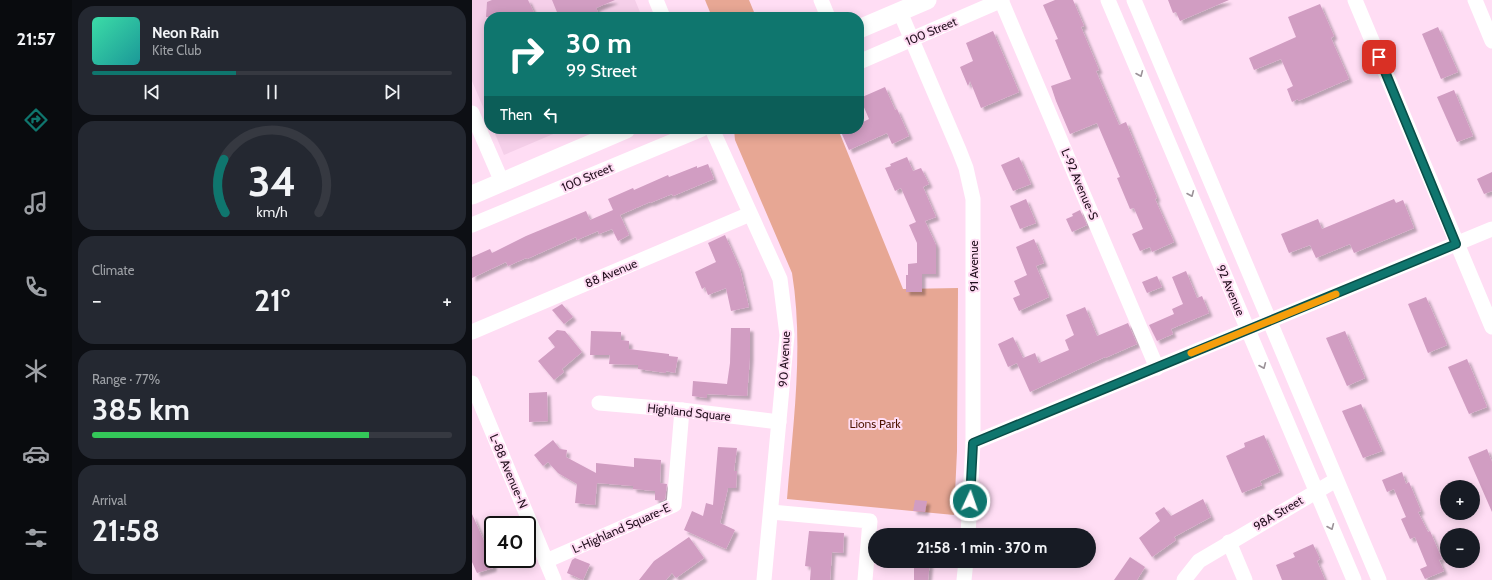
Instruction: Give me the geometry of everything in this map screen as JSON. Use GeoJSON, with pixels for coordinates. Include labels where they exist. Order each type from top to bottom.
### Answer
{"type":"FeatureCollection","features":[{"type":"Feature","properties":{"kind":"main road"},"geometry":{"type":"LineString","coordinates":[[864,27],[928,0]]}},
{"type":"Feature","properties":{"kind":"main road"},"geometry":{"type":"LineString","coordinates":[[472,195],[614,134]]}},
{"type":"Feature","properties":{"kind":"street"},"geometry":{"type":"LineString","coordinates":[[656,0],[661,12]]}},
{"type":"Feature","properties":{"kind":"street"},"geometry":{"type":"LineString","coordinates":[[821,0],[826,12]]}},
{"type":"Feature","properties":{"kind":"street","name":"100 Street"},"geometry":{"type":"LineString","coordinates":[[864,60],[1002,0]]}},
{"type":"Feature","properties":{"kind":"street","name":"L-92 Avenue-S"},"geometry":{"type":"LineString","coordinates":[[1002,0],[1157,368]]}},
{"type":"Feature","properties":{"kind":"street","name":"92 Avenue"},"geometry":{"type":"LineString","coordinates":[[1108,0],[1354,580]]}},
{"type":"Feature","properties":{"kind":"street","name":"92 Avenue"},"geometry":{"type":"LineString","coordinates":[[1134,0],[1379,580]]}},
{"type":"Feature","properties":{"kind":"street"},"geometry":{"type":"LineString","coordinates":[[1355,0],[1456,244],[1492,326]]}},
{"type":"Feature","properties":{"kind":"street"},"geometry":{"type":"LineString","coordinates":[[1475,0],[1492,41]]}},
{"type":"Feature","properties":{"kind":"street","name":"91 Avenue"},"geometry":{"type":"LineString","coordinates":[[900,12],[966,168],[972,199],[973,443],[968,528]]}},
{"type":"Feature","properties":{"kind":"street"},"geometry":{"type":"LineString","coordinates":[[1129,47],[1150,39]]}},
{"type":"Feature","properties":{"kind":"street"},"geometry":{"type":"LineString","coordinates":[[472,113],[502,182]]}},
{"type":"Feature","properties":{"kind":"street","name":"100 Street"},"geometry":{"type":"LineString","coordinates":[[472,225],[690,134]]}},
{"type":"Feature","properties":{"kind":"street","name":"90 Avenue"},"geometry":{"type":"LineString","coordinates":[[714,134],[780,279],[787,335],[763,580]]}},
{"type":"Feature","properties":{"kind":"street","name":"88 Avenue"},"geometry":{"type":"LineString","coordinates":[[472,332],[750,214]]}},
{"type":"Feature","properties":{"kind":"street"},"geometry":{"type":"LineString","coordinates":[[973,443],[1492,229]]}},
{"type":"Feature","properties":{"kind":"street","name":"L-88 Avenue-N"},"geometry":{"type":"LineString","coordinates":[[472,383],[554,580]]}},
{"type":"Feature","properties":{"kind":"street","name":"Highland Square"},"geometry":{"type":"LineString","coordinates":[[599,403],[682,410],[779,422]]}},
{"type":"Feature","properties":{"kind":"street","name":"L-Highland Square-E"},"geometry":{"type":"LineString","coordinates":[[546,561],[674,506],[682,410]]}},
{"type":"Feature","properties":{"kind":"street","name":"98A Street"},"geometry":{"type":"LineString","coordinates":[[1184,580],[1199,561],[1336,480]]}},
{"type":"Feature","properties":{"kind":"street"},"geometry":{"type":"LineString","coordinates":[[770,512],[870,521],[865,580]]}},
{"type":"Feature","properties":{"kind":"street"},"geometry":{"type":"LineString","coordinates":[[1225,545],[1245,580]]}},
{"type":"Feature","properties":{"kind":"street"},"geometry":{"type":"LineString","coordinates":[[964,580],[965,568]]}},
{"type":"Feature","properties":{"kind":"shaded area"},"geometry":{"type":"Polygon","coordinates":[[[472,0],[635,0],[640,12],[484,12],[484,109],[472,81],[472,0]]]}},
{"type":"Feature","properties":{"kind":"shaded area"},"geometry":{"type":"Polygon","coordinates":[[[495,134],[553,134],[504,155],[495,134]]]}},
{"type":"Feature","properties":{"kind":"green space"},"geometry":{"type":"Polygon","coordinates":[[[705,0],[749,0],[754,12],[710,12],[705,0]]]}},
{"type":"Feature","properties":{"kind":"green space","name":"Lions Park"},"geometry":{"type":"Polygon","coordinates":[[[734,134],[840,134],[903,289],[958,288],[957,451],[954,515],[787,499],[797,357],[797,329],[792,273],[735,140],[734,134]]]}},
{"type":"Feature","properties":{"kind":"building"},"geometry":{"type":"Polygon","coordinates":[[[492,0],[528,0],[534,12],[486,12],[487,2],[492,0]]]}},
{"type":"Feature","properties":{"kind":"building"},"geometry":{"type":"Polygon","coordinates":[[[552,0],[615,0],[596,8],[598,12],[557,12],[552,0]]]}},
{"type":"Feature","properties":{"kind":"building"},"geometry":{"type":"Polygon","coordinates":[[[1055,0],[1073,0],[1084,26],[1081,27],[1099,70],[1096,71],[1119,125],[1126,122],[1157,198],[1155,199],[1174,242],[1152,252],[1150,247],[1140,251],[1132,234],[1143,229],[1134,208],[1130,209],[1117,178],[1120,177],[1097,123],[1070,134],[1056,101],[1051,86],[1071,79],[1055,40],[1058,39],[1043,5],[1055,0]]]}},
{"type":"Feature","properties":{"kind":"building"},"geometry":{"type":"Polygon","coordinates":[[[1168,0],[1229,0],[1180,21],[1176,12],[1173,13],[1168,0]]]}},
{"type":"Feature","properties":{"kind":"building"},"geometry":{"type":"Polygon","coordinates":[[[1320,4],[1334,36],[1331,38],[1349,79],[1298,101],[1298,99],[1292,102],[1287,89],[1293,86],[1281,59],[1254,70],[1249,58],[1296,37],[1288,17],[1320,4]]]}},
{"type":"Feature","properties":{"kind":"building"},"geometry":{"type":"Polygon","coordinates":[[[1438,27],[1458,72],[1441,79],[1422,34],[1438,27]]]}},
{"type":"Feature","properties":{"kind":"building"},"geometry":{"type":"Polygon","coordinates":[[[993,31],[1019,92],[981,108],[970,81],[968,86],[960,67],[973,61],[966,43],[993,31]]]}},
{"type":"Feature","properties":{"kind":"building"},"geometry":{"type":"Polygon","coordinates":[[[885,87],[909,136],[892,144],[887,133],[849,150],[842,134],[864,134],[864,122],[869,119],[864,107],[864,96],[885,87]]]}},
{"type":"Feature","properties":{"kind":"building"},"geometry":{"type":"Polygon","coordinates":[[[1454,90],[1473,136],[1457,142],[1437,97],[1454,90]]]}},
{"type":"Feature","properties":{"kind":"building"},"geometry":{"type":"Polygon","coordinates":[[[907,157],[913,171],[921,168],[929,184],[923,187],[936,217],[925,221],[936,245],[936,274],[922,274],[922,292],[906,292],[906,275],[908,275],[908,264],[917,263],[917,243],[909,225],[916,222],[901,188],[895,191],[885,168],[891,166],[890,164],[907,157]]]}},
{"type":"Feature","properties":{"kind":"building"},"geometry":{"type":"Polygon","coordinates":[[[1019,157],[1031,184],[1013,191],[1001,165],[1019,157]]]}},
{"type":"Feature","properties":{"kind":"building"},"geometry":{"type":"Polygon","coordinates":[[[708,164],[714,179],[673,196],[672,194],[650,202],[620,215],[629,235],[618,241],[612,229],[599,234],[598,231],[577,240],[576,237],[508,266],[506,262],[472,278],[472,257],[490,249],[492,253],[526,236],[586,211],[590,220],[613,210],[608,199],[633,188],[634,190],[668,175],[669,177],[697,166],[697,168],[708,164]]]}},
{"type":"Feature","properties":{"kind":"building"},"geometry":{"type":"Polygon","coordinates":[[[1492,172],[1492,191],[1484,194],[1477,179],[1492,172]]]}},
{"type":"Feature","properties":{"kind":"building"},"geometry":{"type":"Polygon","coordinates":[[[1026,199],[1036,223],[1020,229],[1010,206],[1026,199]]]}},
{"type":"Feature","properties":{"kind":"building"},"geometry":{"type":"Polygon","coordinates":[[[1394,199],[1396,203],[1403,200],[1414,228],[1354,253],[1350,244],[1316,258],[1310,245],[1289,253],[1281,234],[1318,219],[1322,229],[1394,199]]]}},
{"type":"Feature","properties":{"kind":"building"},"geometry":{"type":"Polygon","coordinates":[[[1080,210],[1087,225],[1072,232],[1066,219],[1073,216],[1072,214],[1080,210]]]}},
{"type":"Feature","properties":{"kind":"building"},"geometry":{"type":"Polygon","coordinates":[[[725,235],[740,269],[749,307],[731,311],[726,288],[708,295],[705,287],[702,289],[695,272],[716,262],[708,243],[725,235]]]}},
{"type":"Feature","properties":{"kind":"building"},"geometry":{"type":"Polygon","coordinates":[[[1034,239],[1044,263],[1036,266],[1049,297],[1019,311],[1013,298],[1020,295],[1014,281],[1027,275],[1016,247],[1034,239]]]}},
{"type":"Feature","properties":{"kind":"building"},"geometry":{"type":"Polygon","coordinates":[[[1186,271],[1197,298],[1202,296],[1209,313],[1171,329],[1173,334],[1157,341],[1149,325],[1174,314],[1172,309],[1183,304],[1172,277],[1186,271]]]}},
{"type":"Feature","properties":{"kind":"building"},"geometry":{"type":"Polygon","coordinates":[[[1157,276],[1162,287],[1147,293],[1142,282],[1157,276]]]}},
{"type":"Feature","properties":{"kind":"building"},"geometry":{"type":"Polygon","coordinates":[[[1426,297],[1447,345],[1428,353],[1408,304],[1426,297]]]}},
{"type":"Feature","properties":{"kind":"building"},"geometry":{"type":"Polygon","coordinates":[[[562,304],[573,317],[564,324],[552,310],[562,304]]]}},
{"type":"Feature","properties":{"kind":"building"},"geometry":{"type":"Polygon","coordinates":[[[1085,307],[1097,336],[1128,323],[1137,344],[1105,357],[1030,392],[1017,363],[1008,367],[998,344],[1013,337],[1023,358],[1035,353],[1039,363],[1069,350],[1065,340],[1074,335],[1066,315],[1085,307]]]}},
{"type":"Feature","properties":{"kind":"building"},"geometry":{"type":"Polygon","coordinates":[[[731,328],[750,328],[750,357],[747,396],[707,394],[707,398],[692,396],[693,381],[727,384],[730,363],[731,328]]]}},
{"type":"Feature","properties":{"kind":"building"},"geometry":{"type":"Polygon","coordinates":[[[557,330],[565,331],[582,352],[562,369],[564,372],[554,380],[538,361],[555,347],[548,338],[557,330]]]}},
{"type":"Feature","properties":{"kind":"building"},"geometry":{"type":"Polygon","coordinates":[[[591,331],[621,332],[621,340],[629,341],[629,349],[669,354],[669,356],[678,357],[675,373],[638,369],[638,365],[609,364],[610,355],[590,355],[591,331]]]}},
{"type":"Feature","properties":{"kind":"building"},"geometry":{"type":"Polygon","coordinates":[[[1345,331],[1365,378],[1347,386],[1326,338],[1345,331]]]}},
{"type":"Feature","properties":{"kind":"building"},"geometry":{"type":"Polygon","coordinates":[[[1467,359],[1487,407],[1469,414],[1448,367],[1467,359]]]}},
{"type":"Feature","properties":{"kind":"building"},"geometry":{"type":"Polygon","coordinates":[[[547,392],[548,421],[529,422],[529,393],[547,392]]]}},
{"type":"Feature","properties":{"kind":"building"},"geometry":{"type":"Polygon","coordinates":[[[1361,404],[1382,451],[1363,458],[1342,411],[1361,404]]]}},
{"type":"Feature","properties":{"kind":"building"},"geometry":{"type":"Polygon","coordinates":[[[1264,435],[1280,472],[1260,481],[1262,485],[1242,493],[1226,456],[1245,447],[1244,443],[1264,435]]]}},
{"type":"Feature","properties":{"kind":"building"},"geometry":{"type":"Polygon","coordinates":[[[553,440],[560,449],[567,450],[566,457],[596,473],[596,463],[634,467],[634,458],[661,460],[660,483],[667,484],[665,499],[662,501],[655,500],[655,491],[633,489],[633,486],[597,483],[595,505],[575,503],[577,484],[558,473],[548,462],[543,466],[534,455],[553,440]]]}},
{"type":"Feature","properties":{"kind":"building"},"geometry":{"type":"Polygon","coordinates":[[[718,447],[737,448],[734,471],[737,471],[736,488],[728,488],[720,523],[735,530],[726,549],[684,530],[692,511],[703,516],[706,503],[713,505],[718,447]]]}},
{"type":"Feature","properties":{"kind":"building"},"geometry":{"type":"Polygon","coordinates":[[[1487,449],[1492,462],[1492,512],[1480,484],[1480,480],[1478,480],[1468,457],[1487,449]]]}},
{"type":"Feature","properties":{"kind":"building"},"geometry":{"type":"Polygon","coordinates":[[[1402,472],[1406,484],[1409,482],[1421,511],[1418,512],[1428,532],[1430,531],[1440,554],[1440,568],[1443,568],[1444,571],[1425,579],[1420,569],[1427,566],[1415,537],[1410,539],[1401,519],[1406,517],[1394,489],[1387,492],[1382,480],[1402,472]]]}},
{"type":"Feature","properties":{"kind":"building"},"geometry":{"type":"Polygon","coordinates":[[[1203,499],[1211,517],[1174,537],[1176,540],[1152,557],[1139,538],[1160,521],[1155,513],[1164,507],[1171,516],[1203,499]]]}},
{"type":"Feature","properties":{"kind":"building"},"geometry":{"type":"Polygon","coordinates":[[[915,500],[927,501],[925,512],[913,511],[915,500]]]}},
{"type":"Feature","properties":{"kind":"building"},"geometry":{"type":"Polygon","coordinates":[[[472,514],[484,541],[484,568],[493,568],[477,573],[472,562],[472,514]]]}},
{"type":"Feature","properties":{"kind":"building"},"geometry":{"type":"Polygon","coordinates":[[[809,531],[844,533],[843,553],[832,552],[830,580],[810,580],[811,567],[805,566],[809,531]]]}},
{"type":"Feature","properties":{"kind":"building"},"geometry":{"type":"Polygon","coordinates":[[[689,537],[704,558],[676,578],[672,573],[666,580],[639,580],[654,561],[689,537]]]}},
{"type":"Feature","properties":{"kind":"building"},"geometry":{"type":"Polygon","coordinates":[[[1313,544],[1320,559],[1317,561],[1325,580],[1282,580],[1276,565],[1295,557],[1293,553],[1313,544]]]}},
{"type":"Feature","properties":{"kind":"building"},"geometry":{"type":"Polygon","coordinates":[[[1130,557],[1145,567],[1137,580],[1114,580],[1130,557]]]}},
{"type":"Feature","properties":{"kind":"building"},"geometry":{"type":"Polygon","coordinates":[[[575,558],[590,564],[583,580],[567,573],[572,560],[575,558]]]}},
{"type":"Feature","properties":{"kind":"building"},"geometry":{"type":"Polygon","coordinates":[[[914,568],[929,568],[928,580],[914,580],[914,568]]]}},
{"type":"Feature","properties":{"kind":"slow traffic"},"geometry":{"type":"LineString","coordinates":[[1191,353],[1336,294]]}},
{"type":"Feature","properties":{"kind":"route"},"geometry":{"type":"LineString","coordinates":[[970,501],[973,443],[1456,244],[1379,57]]}}]}
